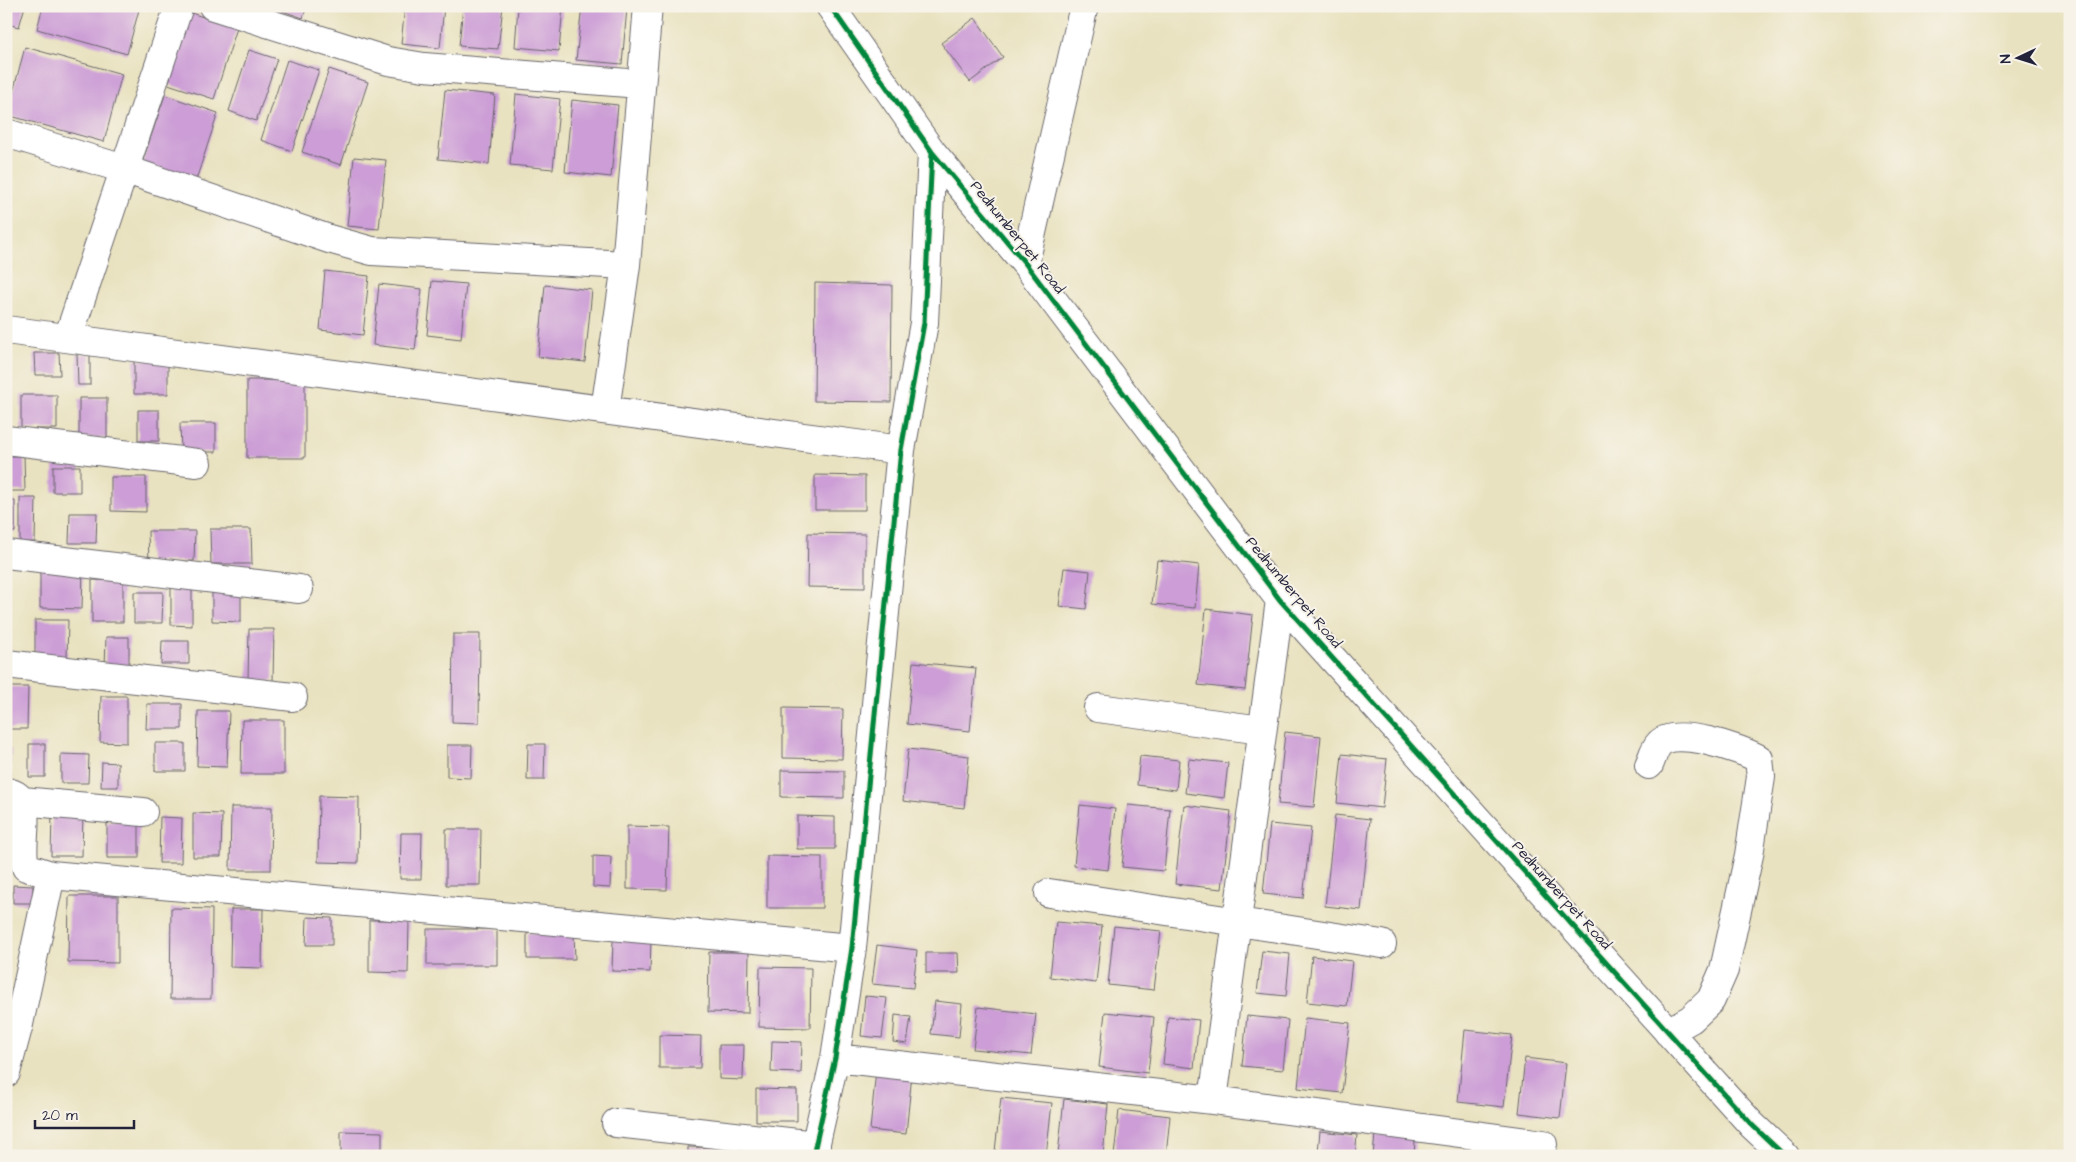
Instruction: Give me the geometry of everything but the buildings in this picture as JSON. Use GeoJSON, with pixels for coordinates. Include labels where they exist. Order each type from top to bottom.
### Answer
{"type":"FeatureCollection","features":[{"type":"Feature","properties":{"kind":"street"},"geometry":{"type":"LineString","coordinates":[[68,338],[178,6]]}},
{"type":"Feature","properties":{"kind":"street"},"geometry":{"type":"LineString","coordinates":[[213,6],[388,61],[424,67],[640,84]]}},
{"type":"Feature","properties":{"kind":"street"},"geometry":{"type":"LineString","coordinates":[[605,410],[626,265],[648,6]]}},
{"type":"Feature","properties":{"kind":"street","name":"Pedhumberpet Road"},"geometry":{"type":"LineString","coordinates":[[830,6],[932,152],[1025,263],[1280,600],[1752,1125],[1785,1156]]}},
{"type":"Feature","properties":{"kind":"street"},"geometry":{"type":"LineString","coordinates":[[1025,263],[1084,6]]}},
{"type":"Feature","properties":{"kind":"street"},"geometry":{"type":"LineString","coordinates":[[6,133],[124,169],[328,239],[372,251],[626,265]]}},
{"type":"Feature","properties":{"kind":"street"},"geometry":{"type":"LineString","coordinates":[[616,1124],[814,1151],[835,1058],[852,948],[901,450],[924,323],[932,152]]}},
{"type":"Feature","properties":{"kind":"street"},"geometry":{"type":"LineString","coordinates":[[6,330],[901,450]]}},
{"type":"Feature","properties":{"kind":"street"},"geometry":{"type":"LineString","coordinates":[[6,440],[197,463]]}},
{"type":"Feature","properties":{"kind":"street"},"geometry":{"type":"LineString","coordinates":[[6,554],[298,589]]}},
{"type":"Feature","properties":{"kind":"street"},"geometry":{"type":"LineString","coordinates":[[1212,1100],[1280,600]]}},
{"type":"Feature","properties":{"kind":"street"},"geometry":{"type":"LineString","coordinates":[[6,664],[294,697]]}},
{"type":"Feature","properties":{"kind":"street"},"geometry":{"type":"LineString","coordinates":[[1098,708],[1262,730]]}},
{"type":"Feature","properties":{"kind":"street"},"geometry":{"type":"LineString","coordinates":[[1649,765],[1659,743],[1672,736],[1700,739],[1749,753],[1759,759],[1761,777],[1749,855],[1724,970],[1711,1000],[1691,1019],[1668,1032]]}},
{"type":"Feature","properties":{"kind":"street"},"geometry":{"type":"LineString","coordinates":[[14,796],[25,808],[22,859],[26,867],[31,870],[52,875],[852,948]]}},
{"type":"Feature","properties":{"kind":"street"},"geometry":{"type":"LineString","coordinates":[[14,796],[143,812]]}},
{"type":"Feature","properties":{"kind":"street"},"geometry":{"type":"LineString","coordinates":[[6,1073],[13,1023],[52,875]]}},
{"type":"Feature","properties":{"kind":"street"},"geometry":{"type":"LineString","coordinates":[[1049,892],[1236,923],[1382,944]]}},
{"type":"Feature","properties":{"kind":"street"},"geometry":{"type":"LineString","coordinates":[[835,1058],[1212,1100],[1543,1144]]}},
{"type":"Feature","properties":{"kind":"cycle path"},"geometry":{"type":"LineString","coordinates":[[830,6],[932,152],[1025,263],[1280,600],[1752,1125],[1785,1156]]}},
{"type":"Feature","properties":{"kind":"cycle path"},"geometry":{"type":"LineString","coordinates":[[813,1156],[835,1058],[852,948],[901,450],[924,323],[932,152]]}}]}
